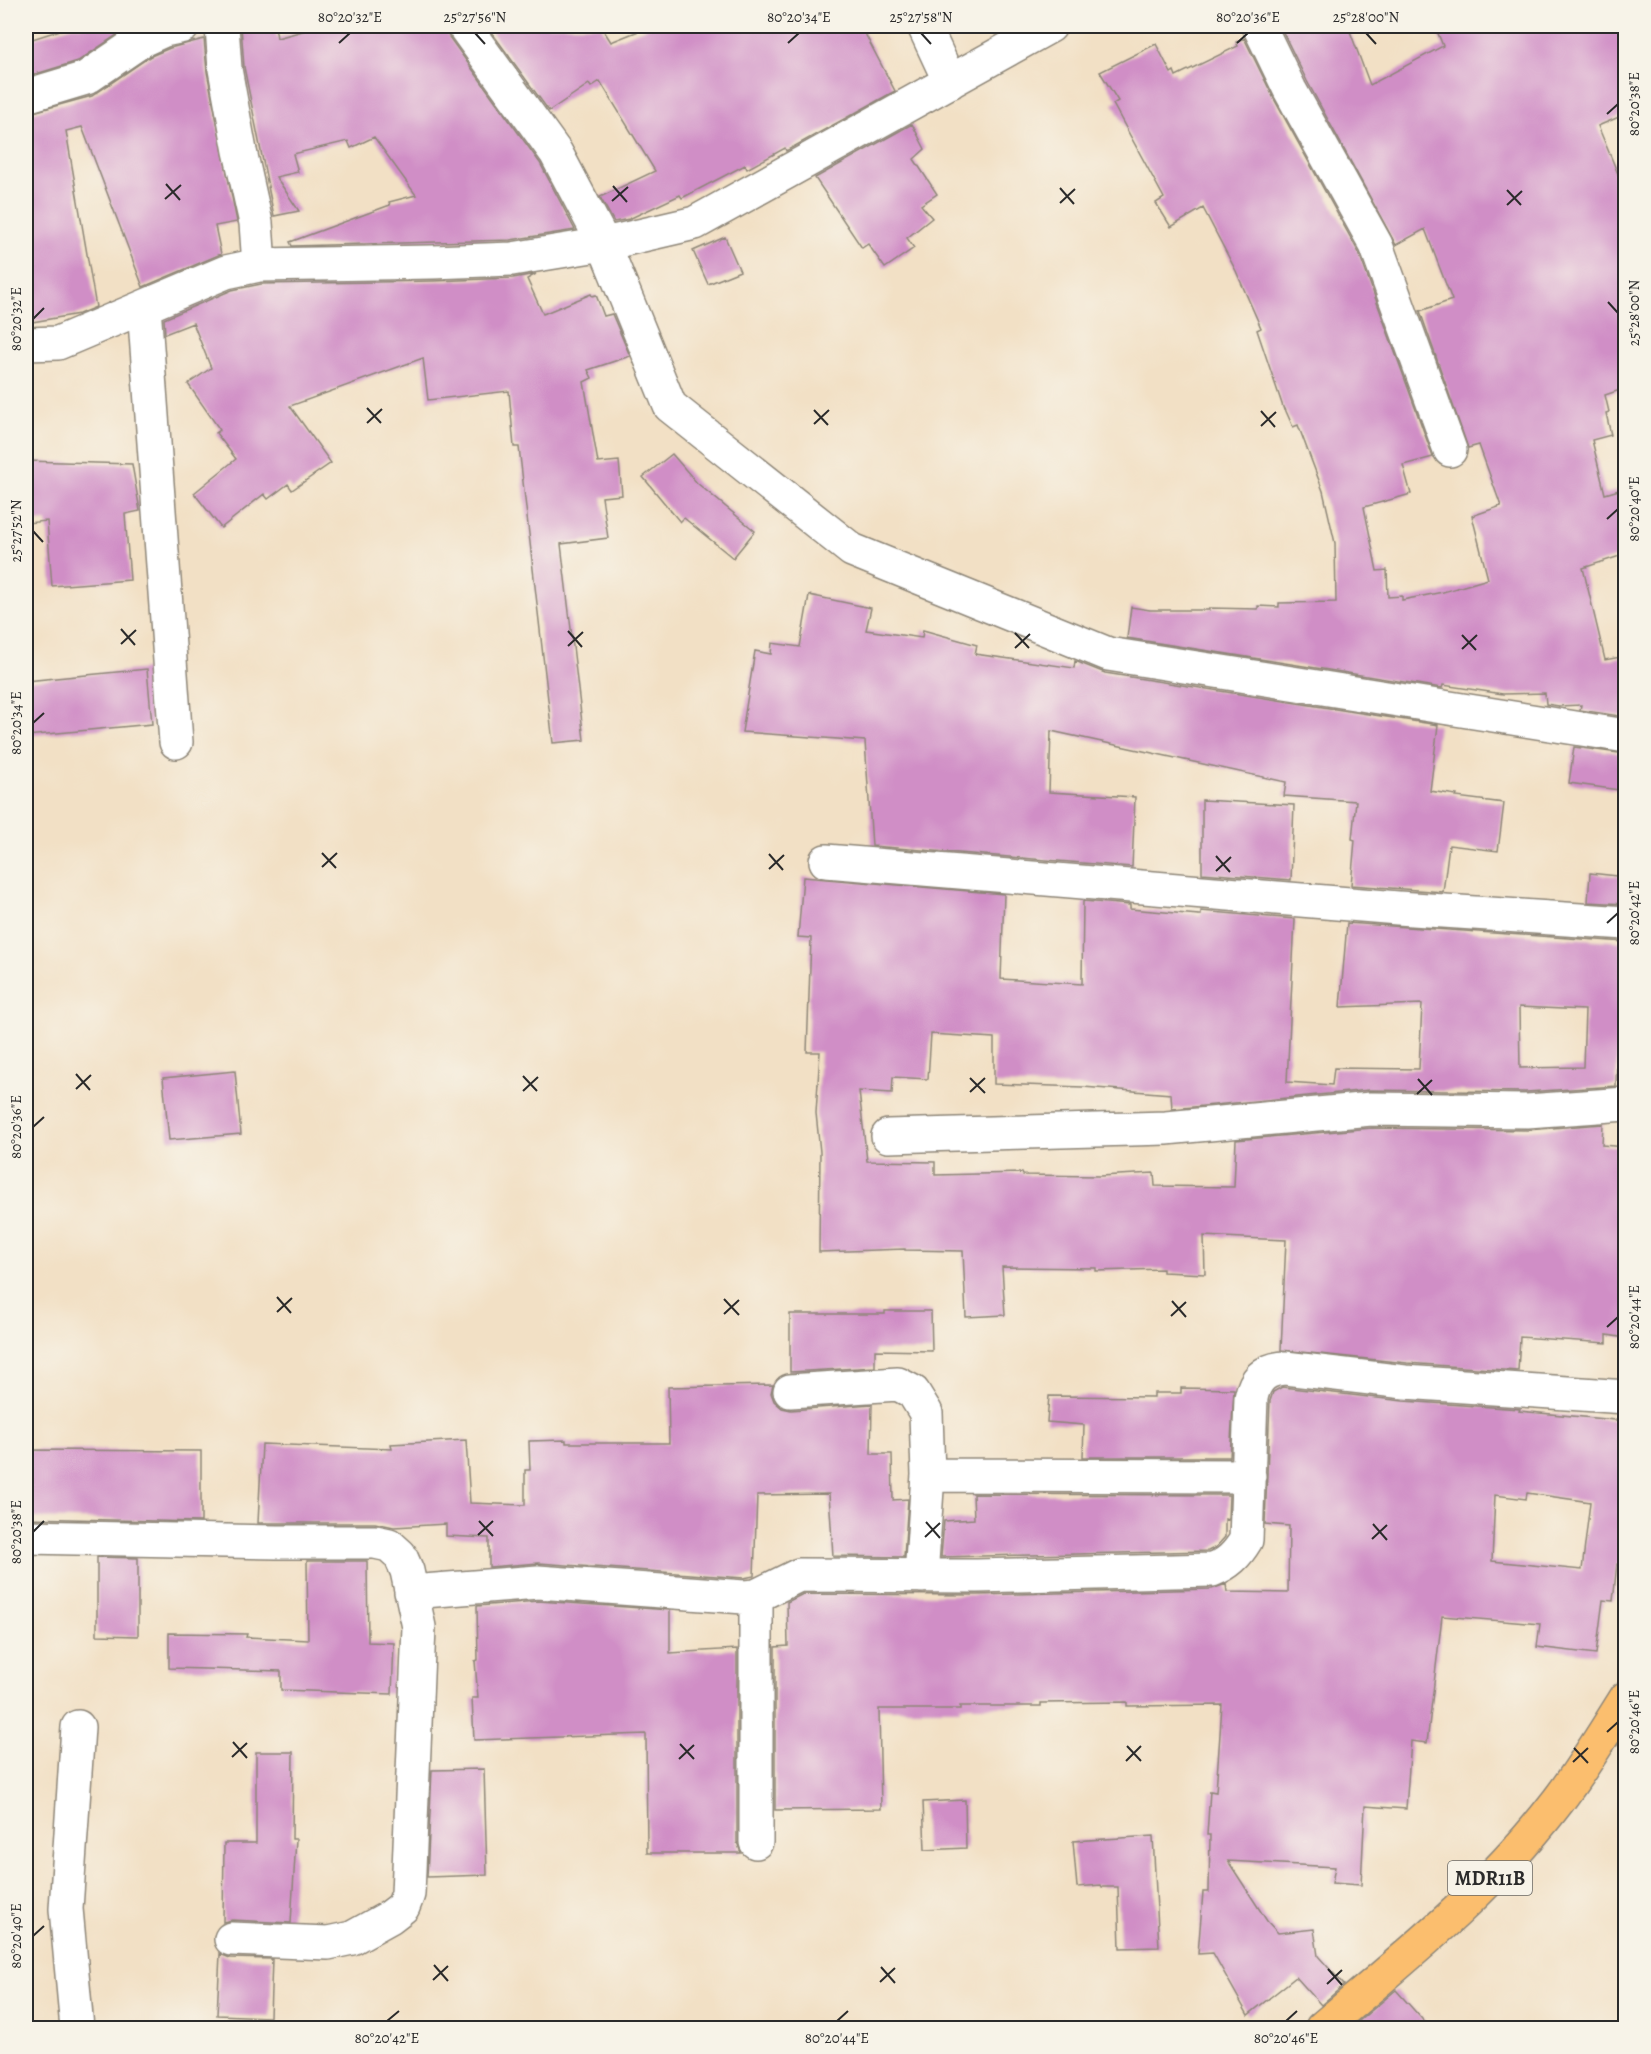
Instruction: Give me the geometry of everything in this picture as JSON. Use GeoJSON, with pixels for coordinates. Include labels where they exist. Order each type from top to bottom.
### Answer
{"type":"FeatureCollection","features":[{"type":"Feature","properties":{"kind":"main road","name":"MDR11B"},"geometry":{"type":"LineString","coordinates":[[1322,2028],[1416,1950],[1497,1872],[1558,1801],[1626,1698]]}},
{"type":"Feature","properties":{"kind":"street"},"geometry":{"type":"LineString","coordinates":[[26,96],[86,78],[142,40],[164,30],[183,26]]}},
{"type":"Feature","properties":{"kind":"street"},"geometry":{"type":"LineString","coordinates":[[222,26],[225,69],[256,222],[259,265]]}},
{"type":"Feature","properties":{"kind":"street"},"geometry":{"type":"LineString","coordinates":[[464,26],[556,153],[604,244],[670,406],[852,550],[1108,654],[1626,736]]}},
{"type":"Feature","properties":{"kind":"street"},"geometry":{"type":"LineString","coordinates":[[924,26],[950,82]]}},
{"type":"Feature","properties":{"kind":"street"},"geometry":{"type":"LineString","coordinates":[[26,344],[58,343],[226,272],[259,265],[512,259],[604,244],[694,223],[1050,26]]}},
{"type":"Feature","properties":{"kind":"street"},"geometry":{"type":"LineString","coordinates":[[1259,26],[1290,90],[1376,246],[1450,450]]}},
{"type":"Feature","properties":{"kind":"street"},"geometry":{"type":"LineString","coordinates":[[144,307],[176,742]]}},
{"type":"Feature","properties":{"kind":"street"},"geometry":{"type":"LineString","coordinates":[[826,861],[1398,908],[1626,923]]}},
{"type":"Feature","properties":{"kind":"street"},"geometry":{"type":"LineString","coordinates":[[888,1136],[1166,1128],[1371,1109],[1527,1111],[1626,1104]]}},
{"type":"Feature","properties":{"kind":"street"},"geometry":{"type":"LineString","coordinates":[[411,1592],[538,1582],[744,1597],[756,1596],[800,1575],[921,1576],[1212,1570],[1226,1565],[1238,1554],[1246,1540],[1253,1386],[1272,1368],[1405,1382],[1626,1397]]}},
{"type":"Feature","properties":{"kind":"street"},"geometry":{"type":"LineString","coordinates":[[790,1391],[898,1384],[913,1392],[926,1413],[928,1475],[921,1576]]}},
{"type":"Feature","properties":{"kind":"street"},"geometry":{"type":"LineString","coordinates":[[928,1475],[1249,1476]]}},
{"type":"Feature","properties":{"kind":"street"},"geometry":{"type":"LineString","coordinates":[[26,1537],[242,1542],[375,1542],[389,1545],[400,1555],[407,1571],[419,1627],[408,1894],[403,1907],[352,1938],[328,1943],[231,1939]]}},
{"type":"Feature","properties":{"kind":"street"},"geometry":{"type":"LineString","coordinates":[[756,1596],[756,1842]]}},
{"type":"Feature","properties":{"kind":"street"},"geometry":{"type":"LineString","coordinates":[[77,2028],[66,1909],[78,1727]]}},
{"type":"Feature","properties":{"kind":"building"},"geometry":{"type":"Polygon","coordinates":[[[73,26],[130,26],[78,61],[26,77],[26,41],[73,26]]]}},
{"type":"Feature","properties":{"kind":"building"},"geometry":{"type":"Polygon","coordinates":[[[241,26],[275,26],[277,38],[321,26],[446,26],[449,37],[540,163],[575,230],[510,240],[292,246],[290,242],[390,205],[389,202],[416,195],[374,137],[351,148],[348,141],[293,154],[298,172],[276,177],[299,211],[274,216],[244,67],[241,26]]]}},
{"type":"Feature","properties":{"kind":"building"},"geometry":{"type":"Polygon","coordinates":[[[487,26],[601,26],[611,42],[651,26],[861,26],[895,91],[786,151],[785,148],[747,169],[745,165],[682,198],[680,195],[629,219],[614,222],[600,197],[655,171],[600,81],[591,87],[589,84],[549,111],[487,26]]]}},
{"type":"Feature","properties":{"kind":"building"},"geometry":{"type":"Polygon","coordinates":[[[1280,26],[1348,26],[1370,85],[1443,46],[1435,26],[1620,26],[1626,40],[1626,114],[1598,126],[1626,193],[1626,388],[1605,395],[1611,435],[1592,440],[1605,494],[1626,488],[1626,554],[1583,568],[1605,660],[1626,656],[1626,717],[1580,710],[1581,705],[1546,704],[1545,693],[1503,694],[1443,685],[1442,688],[1127,638],[1131,607],[1150,610],[1258,609],[1258,606],[1279,607],[1279,603],[1336,602],[1335,543],[1323,491],[1298,425],[1293,427],[1284,410],[1257,330],[1261,328],[1236,271],[1203,208],[1171,227],[1156,203],[1164,198],[1113,104],[1118,101],[1100,72],[1156,44],[1171,73],[1174,71],[1176,76],[1238,46],[1236,42],[1244,38],[1274,99],[1359,253],[1433,457],[1403,465],[1411,494],[1364,507],[1377,571],[1387,570],[1388,597],[1402,596],[1402,600],[1443,592],[1488,579],[1472,516],[1501,506],[1479,445],[1468,448],[1420,311],[1452,300],[1425,229],[1396,245],[1307,81],[1280,26]]]}},
{"type":"Feature","properties":{"kind":"building"},"geometry":{"type":"Polygon","coordinates":[[[204,39],[207,72],[237,222],[215,226],[221,254],[143,287],[82,127],[66,131],[96,307],[79,314],[26,323],[26,145],[32,144],[26,114],[92,96],[151,56],[170,48],[204,39]]]}},
{"type":"Feature","properties":{"kind":"building"},"geometry":{"type":"Polygon","coordinates":[[[912,124],[925,149],[914,159],[937,194],[921,205],[932,218],[907,238],[914,248],[885,268],[868,244],[862,248],[815,178],[912,124]]]}},
{"type":"Feature","properties":{"kind":"building"},"geometry":{"type":"Polygon","coordinates":[[[725,237],[740,271],[708,284],[693,251],[725,237]]]}},
{"type":"Feature","properties":{"kind":"building"},"geometry":{"type":"Polygon","coordinates":[[[536,274],[527,279],[543,314],[591,294],[596,295],[604,316],[612,314],[630,356],[588,370],[592,378],[584,382],[598,463],[619,461],[622,495],[602,497],[608,538],[561,544],[584,740],[553,743],[519,447],[514,447],[509,391],[428,400],[423,358],[290,406],[331,463],[292,490],[288,484],[268,499],[264,494],[221,528],[194,493],[236,459],[216,433],[220,430],[188,384],[211,368],[193,323],[165,334],[164,319],[232,290],[261,284],[434,281],[513,278],[536,274]]]}},
{"type":"Feature","properties":{"kind":"building"},"geometry":{"type":"Polygon","coordinates":[[[672,454],[697,483],[755,531],[733,558],[684,518],[680,522],[643,477],[672,454]]]}},
{"type":"Feature","properties":{"kind":"building"},"geometry":{"type":"Polygon","coordinates":[[[26,461],[132,464],[140,511],[125,514],[130,580],[52,586],[47,521],[26,523],[26,461]]]}},
{"type":"Feature","properties":{"kind":"building"},"geometry":{"type":"Polygon","coordinates":[[[809,595],[871,608],[866,630],[922,638],[923,630],[977,645],[975,654],[1074,668],[1075,661],[1105,673],[1438,725],[1430,791],[1504,803],[1498,851],[1449,845],[1443,892],[1351,885],[1356,801],[1284,796],[1286,782],[1051,731],[1049,792],[1135,797],[1132,867],[872,846],[865,741],[742,732],[755,651],[771,654],[772,643],[800,647],[809,595]]]}},
{"type":"Feature","properties":{"kind":"building"},"geometry":{"type":"Polygon","coordinates":[[[147,669],[152,724],[26,736],[26,681],[147,669]]]}},
{"type":"Feature","properties":{"kind":"building"},"geometry":{"type":"Polygon","coordinates":[[[1574,747],[1626,754],[1626,791],[1569,783],[1574,747]]]}},
{"type":"Feature","properties":{"kind":"building"},"geometry":{"type":"Polygon","coordinates":[[[1202,800],[1294,805],[1291,880],[1202,873],[1202,800]]]}},
{"type":"Feature","properties":{"kind":"building"},"geometry":{"type":"Polygon","coordinates":[[[1590,873],[1626,877],[1626,904],[1588,902],[1590,873]]]}},
{"type":"Feature","properties":{"kind":"building"},"geometry":{"type":"Polygon","coordinates":[[[803,877],[1004,894],[1001,979],[1082,984],[1083,901],[1130,905],[1130,909],[1199,915],[1201,911],[1295,919],[1287,1082],[1332,1085],[1334,1068],[1419,1069],[1422,1004],[1340,1007],[1347,923],[1626,942],[1626,1035],[1618,1035],[1616,1086],[1526,1092],[1369,1090],[1172,1109],[1171,1094],[1083,1087],[994,1084],[994,1038],[931,1034],[928,1079],[893,1077],[892,1093],[859,1091],[867,1161],[935,1162],[935,1175],[1022,1173],[1023,1175],[1100,1176],[1154,1173],[1155,1186],[1234,1187],[1236,1140],[1372,1128],[1527,1130],[1603,1124],[1602,1145],[1626,1147],[1626,1338],[1607,1335],[1607,1343],[1520,1337],[1518,1371],[1407,1363],[1281,1350],[1286,1240],[1204,1236],[1205,1274],[1163,1272],[1163,1269],[1096,1271],[1096,1268],[1002,1267],[1005,1315],[966,1317],[963,1251],[905,1249],[819,1252],[820,1152],[816,1113],[820,1052],[807,1052],[811,938],[798,937],[803,877]],[[1519,1007],[1520,1068],[1583,1067],[1585,1010],[1519,1007]]]}},
{"type":"Feature","properties":{"kind":"building"},"geometry":{"type":"Polygon","coordinates":[[[235,1071],[241,1134],[169,1140],[163,1078],[235,1071]]]}},
{"type":"Feature","properties":{"kind":"building"},"geometry":{"type":"Polygon","coordinates":[[[885,1311],[931,1311],[932,1351],[875,1350],[875,1367],[790,1372],[790,1314],[885,1314],[885,1311]]]}},
{"type":"Feature","properties":{"kind":"building"},"geometry":{"type":"Polygon","coordinates":[[[773,1385],[771,1393],[774,1401],[782,1408],[791,1410],[872,1404],[871,1454],[892,1454],[893,1500],[908,1499],[904,1557],[833,1556],[829,1494],[757,1495],[754,1576],[744,1578],[539,1563],[489,1567],[489,1538],[446,1536],[446,1524],[394,1527],[375,1523],[258,1523],[262,1444],[392,1449],[391,1444],[466,1440],[470,1503],[525,1505],[525,1470],[530,1470],[529,1441],[669,1443],[668,1387],[773,1385]]]}},
{"type":"Feature","properties":{"kind":"building"},"geometry":{"type":"Polygon","coordinates":[[[1282,1387],[1403,1401],[1520,1409],[1519,1411],[1626,1421],[1626,1546],[1623,1565],[1617,1564],[1613,1601],[1603,1600],[1596,1654],[1537,1647],[1540,1624],[1442,1616],[1427,1743],[1411,1741],[1406,1809],[1365,1806],[1361,1885],[1332,1883],[1335,1867],[1228,1861],[1267,1921],[1278,1933],[1314,1929],[1318,1956],[1344,1985],[1321,2005],[1296,1977],[1248,2015],[1213,1953],[1198,1954],[1203,1892],[1209,1892],[1210,1835],[1207,1835],[1210,1791],[1216,1792],[1222,1705],[1127,1706],[1127,1702],[1041,1703],[1041,1706],[960,1706],[960,1709],[879,1709],[881,1809],[775,1810],[775,1647],[788,1646],[787,1602],[803,1594],[977,1595],[1212,1589],[1226,1584],[1227,1592],[1288,1593],[1289,1526],[1265,1524],[1270,1401],[1273,1392],[1282,1387]],[[1527,1493],[1526,1499],[1495,1495],[1492,1561],[1582,1570],[1590,1502],[1527,1493]]]}},
{"type":"Feature","properties":{"kind":"building"},"geometry":{"type":"Polygon","coordinates":[[[1181,1388],[1234,1389],[1230,1457],[1083,1457],[1084,1425],[1047,1422],[1049,1396],[1154,1397],[1154,1393],[1181,1393],[1181,1388]]]}},
{"type":"Feature","properties":{"kind":"building"},"geometry":{"type":"Polygon","coordinates":[[[26,1450],[201,1451],[201,1522],[26,1518],[26,1450]]]}},
{"type":"Feature","properties":{"kind":"building"},"geometry":{"type":"Polygon","coordinates":[[[973,1494],[1229,1495],[1228,1520],[1225,1519],[1225,1537],[1216,1547],[1208,1551],[941,1557],[944,1521],[974,1519],[973,1494]]]}},
{"type":"Feature","properties":{"kind":"building"},"geometry":{"type":"Polygon","coordinates":[[[97,1557],[138,1558],[138,1636],[97,1635],[97,1557]]]}},
{"type":"Feature","properties":{"kind":"building"},"geometry":{"type":"Polygon","coordinates":[[[307,1561],[367,1561],[368,1642],[394,1643],[392,1694],[281,1690],[281,1671],[169,1668],[169,1633],[247,1634],[246,1637],[308,1640],[307,1561]]]}},
{"type":"Feature","properties":{"kind":"building"},"geometry":{"type":"Polygon","coordinates":[[[538,1601],[670,1610],[670,1653],[737,1649],[737,1842],[741,1853],[647,1853],[646,1734],[474,1740],[472,1698],[478,1698],[475,1661],[478,1660],[477,1606],[538,1601]]]}},
{"type":"Feature","properties":{"kind":"building"},"geometry":{"type":"Polygon","coordinates":[[[256,1752],[293,1752],[292,1839],[296,1839],[291,1923],[232,1920],[223,1922],[224,1843],[256,1843],[256,1752]]]}},
{"type":"Feature","properties":{"kind":"building"},"geometry":{"type":"Polygon","coordinates":[[[484,1769],[487,1875],[427,1877],[432,1770],[484,1769]]]}},
{"type":"Feature","properties":{"kind":"building"},"geometry":{"type":"Polygon","coordinates":[[[965,1800],[966,1848],[925,1850],[923,1802],[965,1800]]]}},
{"type":"Feature","properties":{"kind":"building"},"geometry":{"type":"Polygon","coordinates":[[[1153,1836],[1159,1947],[1120,1948],[1118,1887],[1102,1887],[1101,1885],[1077,1887],[1073,1841],[1153,1836]]]}},
{"type":"Feature","properties":{"kind":"building"},"geometry":{"type":"Polygon","coordinates":[[[220,1954],[230,1958],[272,1959],[270,2017],[217,2015],[220,1954]]]}},
{"type":"Feature","properties":{"kind":"building"},"geometry":{"type":"Polygon","coordinates":[[[1396,1990],[1430,2028],[1351,2028],[1365,2016],[1396,1990]]]}}]}
